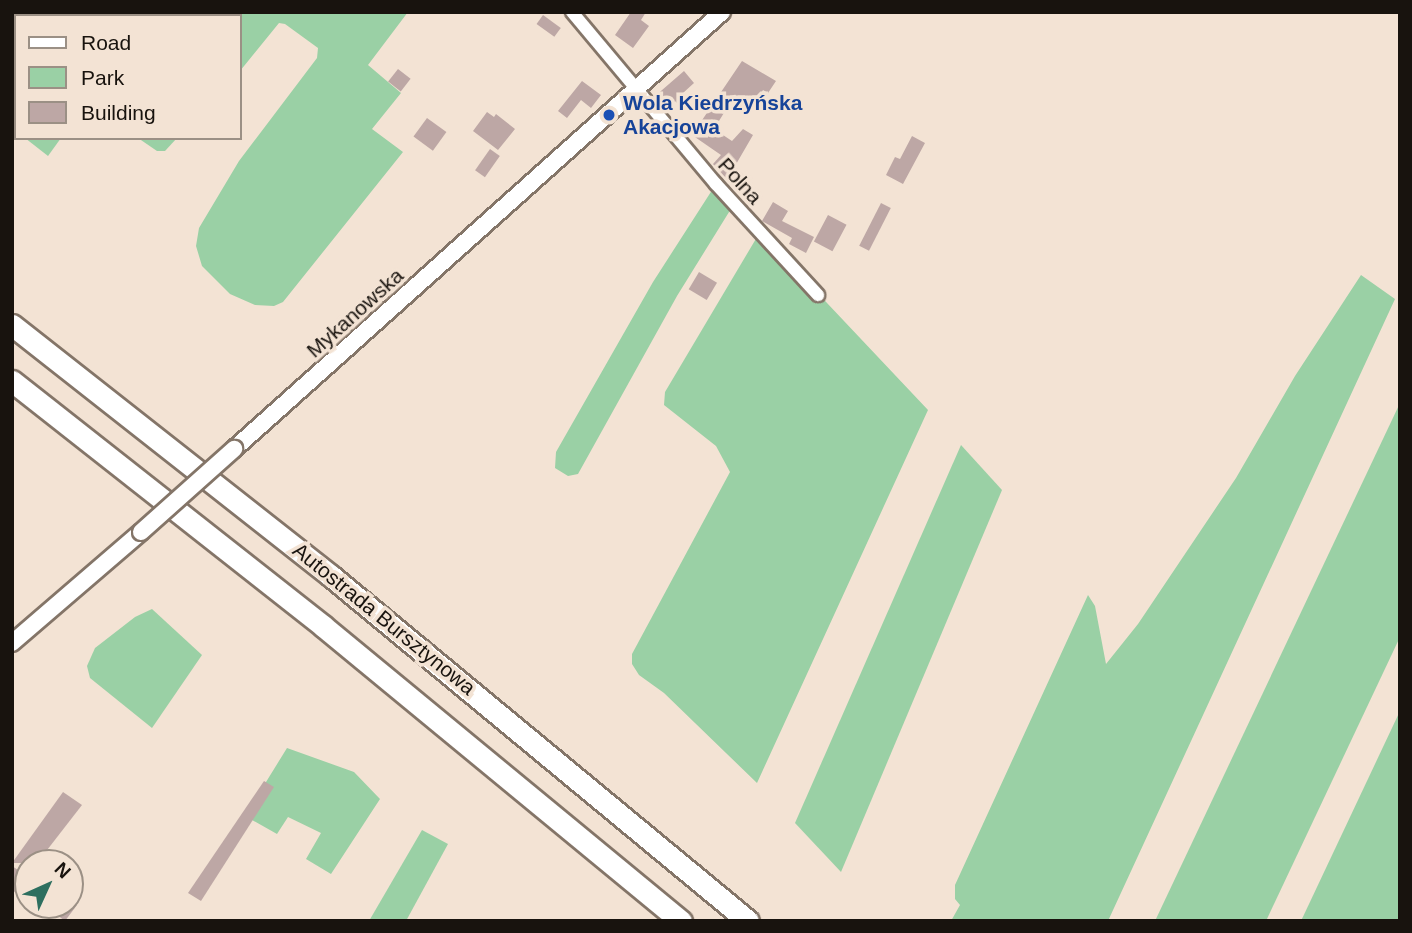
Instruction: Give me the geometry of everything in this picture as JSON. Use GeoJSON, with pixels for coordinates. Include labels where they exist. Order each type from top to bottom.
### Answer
{"type":"FeatureCollection","features":[{"type":"Feature","properties":{"kind":"highway","name":"Autostrada Bursztynowa"},"geometry":{"type":"LineString","coordinates":[[12,326],[322,568],[748,921]]}},
{"type":"Feature","properties":{"kind":"highway","name":"Autostrada Bursztynowa"},"geometry":{"type":"LineString","coordinates":[[12,381],[323,626],[681,921]]}},
{"type":"Feature","properties":{"kind":"main road","name":"Mykanowska"},"geometry":{"type":"LineString","coordinates":[[12,643],[141,533],[722,12]]}},
{"type":"Feature","properties":{"kind":"street","name":"Polna"},"geometry":{"type":"LineString","coordinates":[[572,12],[636,91],[818,295]]}},
{"type":"Feature","properties":{"kind":"green space"},"geometry":{"type":"Polygon","coordinates":[[[22,12],[141,12],[141,14],[22,12]]]}},
{"type":"Feature","properties":{"kind":"green space"},"geometry":{"type":"Polygon","coordinates":[[[408,12],[368,65],[401,93],[372,129],[403,152],[283,302],[274,306],[255,305],[230,294],[202,266],[196,246],[199,228],[239,161],[317,58],[318,48],[285,24],[279,23],[242,69],[242,14],[177,14],[408,12]]]}},
{"type":"Feature","properties":{"kind":"green space"},"geometry":{"type":"Polygon","coordinates":[[[14,21],[14,132],[12,132],[14,21]]]}},
{"type":"Feature","properties":{"kind":"green space"},"geometry":{"type":"Polygon","coordinates":[[[28,140],[60,140],[48,156],[28,140]]]}},
{"type":"Feature","properties":{"kind":"green space"},"geometry":{"type":"Polygon","coordinates":[[[141,140],[175,140],[165,151],[157,151],[141,140]]]}},
{"type":"Feature","properties":{"kind":"green space"},"geometry":{"type":"Polygon","coordinates":[[[716,184],[734,204],[677,296],[578,474],[568,476],[555,468],[556,452],[653,282],[716,184]]]}},
{"type":"Feature","properties":{"kind":"green space"},"geometry":{"type":"Polygon","coordinates":[[[760,232],[928,410],[757,783],[664,693],[639,675],[632,664],[632,654],[730,472],[716,446],[664,405],[665,392],[760,232]]]}},
{"type":"Feature","properties":{"kind":"green space"},"geometry":{"type":"Polygon","coordinates":[[[1361,275],[1395,299],[1108,921],[951,921],[960,905],[955,899],[955,885],[1088,595],[1095,606],[1106,664],[1138,624],[1236,478],[1295,376],[1361,275]]]}},
{"type":"Feature","properties":{"kind":"green space"},"geometry":{"type":"Polygon","coordinates":[[[1400,403],[1400,637],[1266,921],[1155,921],[1400,403]]]}},
{"type":"Feature","properties":{"kind":"green space"},"geometry":{"type":"Polygon","coordinates":[[[961,445],[1002,490],[841,872],[795,823],[961,445]]]}},
{"type":"Feature","properties":{"kind":"green space"},"geometry":{"type":"Polygon","coordinates":[[[152,609],[202,655],[152,728],[90,678],[87,666],[95,648],[135,617],[152,609]]]}},
{"type":"Feature","properties":{"kind":"green space"},"geometry":{"type":"Polygon","coordinates":[[[1400,711],[1400,921],[1301,921],[1400,711]]]}},
{"type":"Feature","properties":{"kind":"green space"},"geometry":{"type":"Polygon","coordinates":[[[287,748],[354,772],[380,799],[331,874],[306,859],[321,833],[288,817],[277,834],[245,816],[287,748]]]}},
{"type":"Feature","properties":{"kind":"green space"},"geometry":{"type":"Polygon","coordinates":[[[422,830],[448,844],[406,921],[369,921],[422,830]]]}},
{"type":"Feature","properties":{"kind":"building"},"geometry":{"type":"Polygon","coordinates":[[[631,12],[646,12],[641,20],[649,26],[633,48],[615,35],[631,12]]]}},
{"type":"Feature","properties":{"kind":"building"},"geometry":{"type":"Polygon","coordinates":[[[543,15],[561,28],[554,37],[537,24],[543,15]]]}},
{"type":"Feature","properties":{"kind":"building"},"geometry":{"type":"Polygon","coordinates":[[[742,61],[776,81],[768,93],[763,90],[752,107],[735,95],[714,129],[732,141],[743,129],[753,135],[735,166],[750,182],[740,193],[713,164],[721,155],[692,135],[742,61]]]}},
{"type":"Feature","properties":{"kind":"building"},"geometry":{"type":"Polygon","coordinates":[[[398,69],[411,79],[401,91],[388,82],[398,69]]]}},
{"type":"Feature","properties":{"kind":"building"},"geometry":{"type":"Polygon","coordinates":[[[684,71],[694,83],[683,93],[688,97],[679,105],[675,101],[665,110],[654,97],[684,71]]]}},
{"type":"Feature","properties":{"kind":"building"},"geometry":{"type":"Polygon","coordinates":[[[582,81],[601,95],[591,108],[581,100],[567,118],[558,111],[582,81]]]}},
{"type":"Feature","properties":{"kind":"building"},"geometry":{"type":"Polygon","coordinates":[[[487,112],[494,117],[496,114],[515,129],[498,150],[473,131],[487,112]]]}},
{"type":"Feature","properties":{"kind":"building"},"geometry":{"type":"Polygon","coordinates":[[[427,118],[446,132],[433,151],[413,137],[427,118]]]}},
{"type":"Feature","properties":{"kind":"building"},"geometry":{"type":"Polygon","coordinates":[[[912,136],[925,143],[903,184],[886,175],[895,157],[900,159],[912,136]]]}},
{"type":"Feature","properties":{"kind":"building"},"geometry":{"type":"Polygon","coordinates":[[[490,149],[500,156],[485,177],[475,170],[490,149]]]}},
{"type":"Feature","properties":{"kind":"building"},"geometry":{"type":"Polygon","coordinates":[[[773,202],[788,211],[782,221],[814,237],[806,253],[789,244],[792,238],[762,221],[773,202]]]}},
{"type":"Feature","properties":{"kind":"building"},"geometry":{"type":"Polygon","coordinates":[[[881,203],[891,208],[869,251],[859,246],[881,203]]]}},
{"type":"Feature","properties":{"kind":"building"},"geometry":{"type":"Polygon","coordinates":[[[828,215],[847,225],[832,251],[814,241],[828,215]]]}},
{"type":"Feature","properties":{"kind":"building"},"geometry":{"type":"Polygon","coordinates":[[[699,272],[717,283],[707,300],[689,289],[699,272]]]}},
{"type":"Feature","properties":{"kind":"building"},"geometry":{"type":"Polygon","coordinates":[[[264,781],[274,787],[201,901],[188,893],[264,781]]]}},
{"type":"Feature","properties":{"kind":"building"},"geometry":{"type":"Polygon","coordinates":[[[63,792],[82,805],[48,849],[22,849],[63,792]]]}},
{"type":"Feature","properties":{"kind":"building"},"geometry":{"type":"Polygon","coordinates":[[[12,866],[14,892],[12,895],[12,866]]]}},
{"type":"Feature","properties":{"kind":"place","name":"Wola Kiedrzyńska Akacjowa"},"geometry":{"type":"Point","coordinates":[609,115]}}]}
